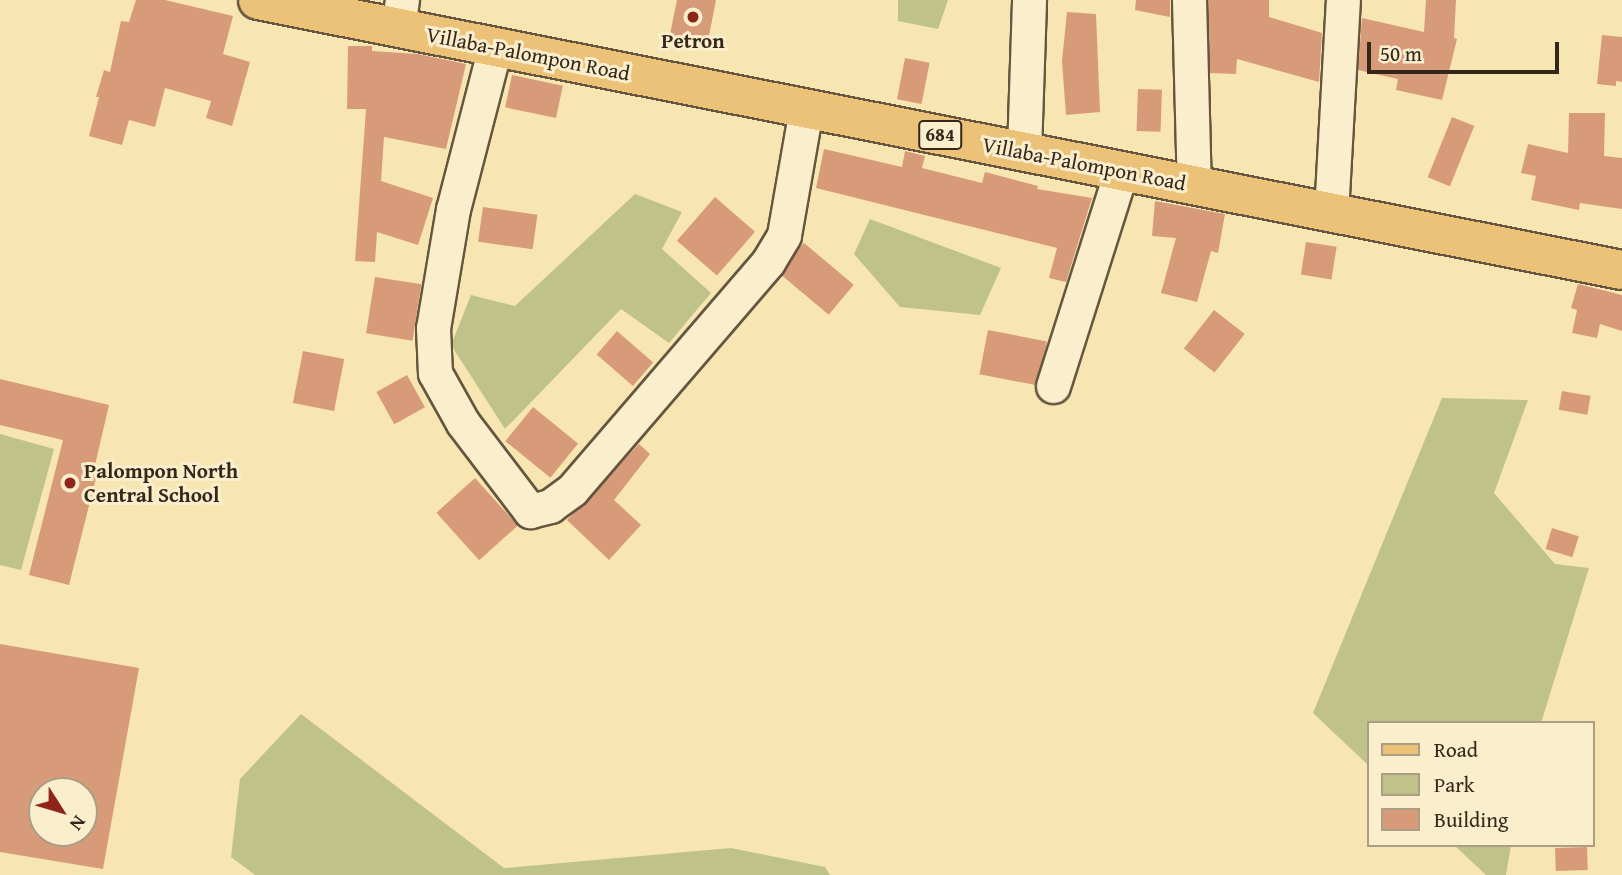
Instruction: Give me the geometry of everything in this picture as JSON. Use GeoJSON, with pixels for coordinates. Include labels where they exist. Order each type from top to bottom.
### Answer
{"type":"FeatureCollection","features":[{"type":"Feature","properties":{"kind":"main road","name":"Villaba-Palompon Road"},"geometry":{"type":"LineString","coordinates":[[258,0],[400,14],[495,47],[1622,270]]}},
{"type":"Feature","properties":{"kind":"street"},"geometry":{"type":"LineString","coordinates":[[1024,152],[1029,0]]}},
{"type":"Feature","properties":{"kind":"street"},"geometry":{"type":"LineString","coordinates":[[1189,0],[1195,186]]}},
{"type":"Feature","properties":{"kind":"street"},"geometry":{"type":"LineString","coordinates":[[1331,213],[1343,0]]}},
{"type":"Feature","properties":{"kind":"street"},"geometry":{"type":"LineString","coordinates":[[495,47],[453,209],[433,328],[435,373],[463,423],[530,511],[551,506],[572,490],[768,262],[784,235],[806,109]]}},
{"type":"Feature","properties":{"kind":"street"},"geometry":{"type":"LineString","coordinates":[[1053,386],[1121,171]]}},
{"type":"Feature","properties":{"kind":"green space"},"geometry":{"type":"Polygon","coordinates":[[[898,0],[948,0],[938,29],[898,21],[898,0]]]}},
{"type":"Feature","properties":{"kind":"green space"},"geometry":{"type":"Polygon","coordinates":[[[635,194],[682,212],[662,249],[711,293],[669,343],[621,309],[505,429],[451,345],[471,295],[515,306],[635,194]]]}},
{"type":"Feature","properties":{"kind":"green space"},"geometry":{"type":"Polygon","coordinates":[[[870,219],[1001,268],[980,315],[900,307],[854,254],[870,219]]]}},
{"type":"Feature","properties":{"kind":"green space"},"geometry":{"type":"Polygon","coordinates":[[[1442,398],[1528,400],[1494,493],[1555,564],[1589,568],[1542,721],[1366,721],[1366,763],[1313,713],[1442,398]]]}},
{"type":"Feature","properties":{"kind":"green space"},"geometry":{"type":"Polygon","coordinates":[[[0,434],[54,449],[21,570],[0,565],[0,434]]]}},
{"type":"Feature","properties":{"kind":"green space"},"geometry":{"type":"Polygon","coordinates":[[[301,714],[504,868],[731,848],[825,867],[830,875],[255,875],[231,857],[240,779],[301,714]]]}},
{"type":"Feature","properties":{"kind":"green space"},"geometry":{"type":"Polygon","coordinates":[[[1456,847],[1511,847],[1506,875],[1486,875],[1456,847]]]}},
{"type":"Feature","properties":{"kind":"building"},"geometry":{"type":"Polygon","coordinates":[[[136,0],[165,0],[233,16],[223,54],[250,62],[232,126],[206,118],[211,101],[165,88],[155,127],[129,120],[122,145],[89,136],[104,70],[110,72],[121,21],[129,22],[136,0]]]}},
{"type":"Feature","properties":{"kind":"building"},"geometry":{"type":"Polygon","coordinates":[[[677,0],[716,0],[707,46],[669,39],[677,0]]]}},
{"type":"Feature","properties":{"kind":"building"},"geometry":{"type":"Polygon","coordinates":[[[1136,0],[1170,0],[1170,17],[1135,10],[1136,0]]]}},
{"type":"Feature","properties":{"kind":"building"},"geometry":{"type":"Polygon","coordinates":[[[1208,0],[1269,0],[1269,17],[1322,33],[1319,82],[1237,59],[1236,74],[1210,73],[1208,0]]]}},
{"type":"Feature","properties":{"kind":"building"},"geometry":{"type":"Polygon","coordinates":[[[1426,0],[1456,0],[1454,38],[1457,39],[1442,100],[1396,90],[1398,79],[1358,70],[1362,18],[1424,32],[1426,0]]]}},
{"type":"Feature","properties":{"kind":"building"},"geometry":{"type":"Polygon","coordinates":[[[1067,12],[1096,14],[1100,112],[1066,115],[1062,61],[1067,12]]]}},
{"type":"Feature","properties":{"kind":"building"},"geometry":{"type":"Polygon","coordinates":[[[1602,35],[1622,37],[1622,82],[1616,81],[1616,86],[1597,84],[1602,35]]]}},
{"type":"Feature","properties":{"kind":"building"},"geometry":{"type":"Polygon","coordinates":[[[348,46],[372,46],[372,51],[418,54],[466,64],[446,149],[384,137],[381,181],[433,198],[418,245],[377,232],[375,262],[355,261],[366,109],[347,109],[348,46]]]}},
{"type":"Feature","properties":{"kind":"building"},"geometry":{"type":"Polygon","coordinates":[[[905,58],[930,63],[922,104],[897,99],[905,58]]]}},
{"type":"Feature","properties":{"kind":"building"},"geometry":{"type":"Polygon","coordinates":[[[512,75],[563,86],[556,118],[505,107],[512,75]]]}},
{"type":"Feature","properties":{"kind":"building"},"geometry":{"type":"Polygon","coordinates":[[[1138,89],[1162,90],[1161,132],[1137,131],[1138,89]]]}},
{"type":"Feature","properties":{"kind":"building"},"geometry":{"type":"Polygon","coordinates":[[[1569,113],[1605,113],[1604,156],[1622,158],[1622,209],[1580,203],[1579,210],[1531,200],[1536,176],[1521,173],[1528,144],[1568,153],[1569,113]]]}},
{"type":"Feature","properties":{"kind":"building"},"geometry":{"type":"Polygon","coordinates":[[[1452,117],[1474,126],[1450,186],[1428,177],[1452,117]]]}},
{"type":"Feature","properties":{"kind":"building"},"geometry":{"type":"Polygon","coordinates":[[[824,149],[902,167],[905,151],[925,156],[922,168],[982,183],[985,172],[1038,186],[1037,189],[1092,198],[1066,282],[1049,278],[1057,248],[816,188],[824,149]]]}},
{"type":"Feature","properties":{"kind":"building"},"geometry":{"type":"Polygon","coordinates":[[[715,197],[755,232],[717,276],[677,241],[715,197]]]}},
{"type":"Feature","properties":{"kind":"building"},"geometry":{"type":"Polygon","coordinates":[[[1155,201],[1225,214],[1218,253],[1211,251],[1197,302],[1161,293],[1176,238],[1152,236],[1155,201]]]}},
{"type":"Feature","properties":{"kind":"building"},"geometry":{"type":"Polygon","coordinates":[[[483,207],[537,215],[533,249],[478,242],[483,207]]]}},
{"type":"Feature","properties":{"kind":"building"},"geometry":{"type":"Polygon","coordinates":[[[1306,242],[1337,247],[1331,279],[1301,275],[1306,242]]]}},
{"type":"Feature","properties":{"kind":"building"},"geometry":{"type":"Polygon","coordinates":[[[804,243],[854,285],[829,315],[779,273],[804,243]]]}},
{"type":"Feature","properties":{"kind":"building"},"geometry":{"type":"Polygon","coordinates":[[[375,277],[421,284],[413,341],[366,333],[375,277]]]}},
{"type":"Feature","properties":{"kind":"building"},"geometry":{"type":"Polygon","coordinates":[[[1578,284],[1622,295],[1622,331],[1600,324],[1597,338],[1572,333],[1577,310],[1571,308],[1578,284]]]}},
{"type":"Feature","properties":{"kind":"building"},"geometry":{"type":"Polygon","coordinates":[[[1214,310],[1245,334],[1215,373],[1184,349],[1214,310]]]}},
{"type":"Feature","properties":{"kind":"building"},"geometry":{"type":"Polygon","coordinates":[[[988,330],[1047,341],[1038,386],[979,374],[988,330]]]}},
{"type":"Feature","properties":{"kind":"building"},"geometry":{"type":"Polygon","coordinates":[[[617,331],[653,362],[633,386],[597,354],[617,331]]]}},
{"type":"Feature","properties":{"kind":"building"},"geometry":{"type":"Polygon","coordinates":[[[303,351],[344,359],[334,411],[293,403],[303,351]]]}},
{"type":"Feature","properties":{"kind":"building"},"geometry":{"type":"Polygon","coordinates":[[[407,375],[425,407],[394,424],[376,392],[407,375]]]}},
{"type":"Feature","properties":{"kind":"building"},"geometry":{"type":"Polygon","coordinates":[[[0,379],[109,405],[95,465],[99,466],[69,585],[29,575],[63,440],[0,425],[0,379]]]}},
{"type":"Feature","properties":{"kind":"building"},"geometry":{"type":"Polygon","coordinates":[[[1562,391],[1591,396],[1587,415],[1559,410],[1562,391]]]}},
{"type":"Feature","properties":{"kind":"building"},"geometry":{"type":"Polygon","coordinates":[[[533,407],[578,444],[550,478],[505,441],[533,407]]]}},
{"type":"Feature","properties":{"kind":"building"},"geometry":{"type":"Polygon","coordinates":[[[639,444],[650,454],[614,500],[641,525],[609,560],[567,520],[639,444]]]}},
{"type":"Feature","properties":{"kind":"building"},"geometry":{"type":"Polygon","coordinates":[[[475,478],[518,526],[479,560],[436,513],[475,478]]]}},
{"type":"Feature","properties":{"kind":"building"},"geometry":{"type":"Polygon","coordinates":[[[1552,528],[1579,536],[1572,557],[1546,549],[1552,528]]]}},
{"type":"Feature","properties":{"kind":"building"},"geometry":{"type":"Polygon","coordinates":[[[0,644],[139,668],[103,869],[0,852],[0,644]]]}},
{"type":"Feature","properties":{"kind":"building"},"geometry":{"type":"Polygon","coordinates":[[[1587,847],[1588,870],[1556,871],[1555,848],[1587,847]]]}},
{"type":"Feature","properties":{"kind":"place","name":"Petron"},"geometry":{"type":"Point","coordinates":[693,17]}},
{"type":"Feature","properties":{"kind":"place","name":"Palompon North Central School"},"geometry":{"type":"Point","coordinates":[70,483]}}]}
